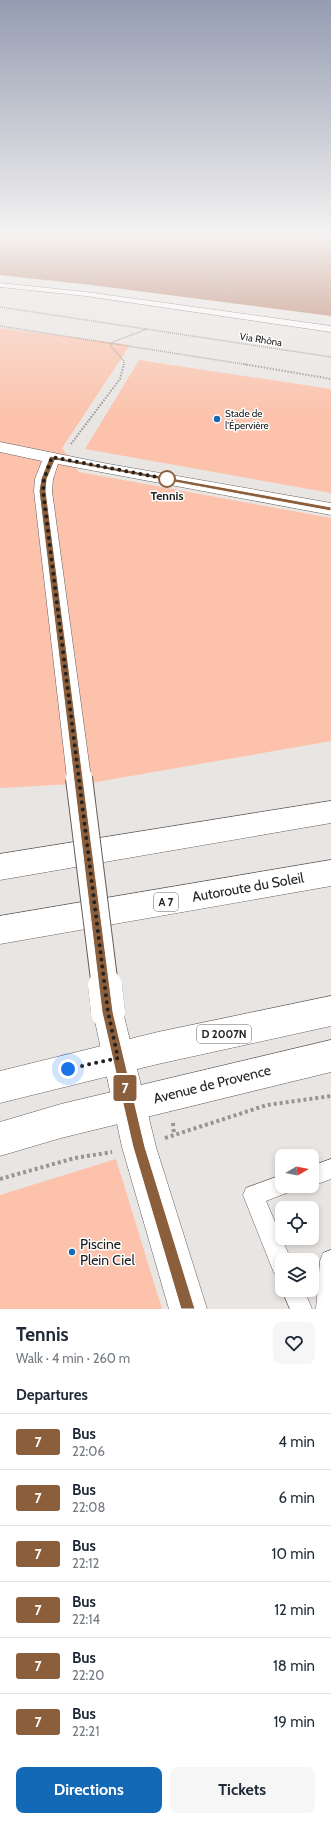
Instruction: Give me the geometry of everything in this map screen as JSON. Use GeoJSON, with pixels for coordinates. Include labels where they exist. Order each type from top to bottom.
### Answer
{"type":"FeatureCollection","features":[{"type":"Feature","properties":{"kind":"main road"},"geometry":{"type":"LineString","coordinates":[[0,447],[60,452],[331,509]]}},
{"type":"Feature","properties":{"kind":"main road"},"geometry":{"type":"LineString","coordinates":[[60,452],[44,479],[43,491],[108,1012],[139,1147],[188,1309]]}},
{"type":"Feature","properties":{"kind":"main road"},"geometry":{"type":"LineString","coordinates":[[0,867],[331,812]]}},
{"type":"Feature","properties":{"kind":"main road","name":"Autoroute du Soleil"},"geometry":{"type":"LineString","coordinates":[[0,930],[331,872]]}},
{"type":"Feature","properties":{"kind":"main road","name":"D 2007N"},"geometry":{"type":"LineString","coordinates":[[0,1087],[118,1058],[331,1012]]}},
{"type":"Feature","properties":{"kind":"main road","name":"Avenue de Provence"},"geometry":{"type":"LineString","coordinates":[[0,1139],[61,1121],[128,1104],[331,1056]]}},
{"type":"Feature","properties":{"kind":"lane"},"geometry":{"type":"LineString","coordinates":[[108,297],[331,329]]}},
{"type":"Feature","properties":{"kind":"lane"},"geometry":{"type":"LineString","coordinates":[[319,1173],[331,1169]]}},
{"type":"Feature","properties":{"kind":"lane"},"geometry":{"type":"LineString","coordinates":[[275,1188],[253,1195],[277,1253]]}},
{"type":"Feature","properties":{"kind":"lane"},"geometry":{"type":"LineString","coordinates":[[327,1309],[331,1261]]}},
{"type":"Feature","properties":{"kind":"lane"},"geometry":{"type":"LineString","coordinates":[[296,1297],[301,1309]]}},
{"type":"Feature","properties":{"kind":"path"},"geometry":{"type":"LineString","coordinates":[[226,314],[235,297]]}},
{"type":"Feature","properties":{"kind":"path","name":"Via Rhôna"},"geometry":{"type":"LineString","coordinates":[[0,307],[331,357]]}},
{"type":"Feature","properties":{"kind":"path"},"geometry":{"type":"LineString","coordinates":[[0,326],[112,342],[331,379]]}},
{"type":"Feature","properties":{"kind":"path"},"geometry":{"type":"LineString","coordinates":[[112,342],[147,329]]}},
{"type":"Feature","properties":{"kind":"path"},"geometry":{"type":"LineString","coordinates":[[60,452],[120,378],[124,361],[110,345],[112,342]]}},
{"type":"Feature","properties":{"kind":"path"},"geometry":{"type":"LineString","coordinates":[[0,1179],[75,1158],[139,1147],[267,1105],[331,1096]]}},
{"type":"Feature","properties":{"kind":"shaded area"},"geometry":{"type":"Polygon","coordinates":[[[185,297],[331,297],[331,316],[185,297]]]}},
{"type":"Feature","properties":{"kind":"shaded area"},"geometry":{"type":"Polygon","coordinates":[[[0,328],[130,345],[62,448],[79,472],[331,518],[331,741],[91,783],[0,788],[0,328]]]}},
{"type":"Feature","properties":{"kind":"shaded area","name":"Stade de l'Épervière"},"geometry":{"type":"Polygon","coordinates":[[[139,360],[331,389],[331,493],[85,449],[139,360]]]}},
{"type":"Feature","properties":{"kind":"shaded area","name":"Piscine Plein Ciel"},"geometry":{"type":"Polygon","coordinates":[[[116,1159],[162,1309],[0,1309],[0,1195],[116,1159]]]}},
{"type":"Feature","properties":{"kind":"bus line","name":"7"},"geometry":{"type":"LineString","coordinates":[[188,1309],[139,1147],[108,1012],[43,491],[44,479],[52,457],[103,468],[331,509]]}},
{"type":"Feature","properties":{"kind":"place","name":"Stade de l'Épervière"},"geometry":{"type":"Point","coordinates":[217,419]}},
{"type":"Feature","properties":{"kind":"place","name":"Tennis"},"geometry":{"type":"Point","coordinates":[167,479]}},
{"type":"Feature","properties":{"kind":"place","name":"Piscine Plein Ciel"},"geometry":{"type":"Point","coordinates":[72,1252]}},
{"type":"Feature","properties":{"kind":"route"},"geometry":{"type":"LineString","coordinates":[[68,1069],[118,1058],[108,1012],[43,491],[44,479],[52,457],[103,468],[167,479]]}}]}
